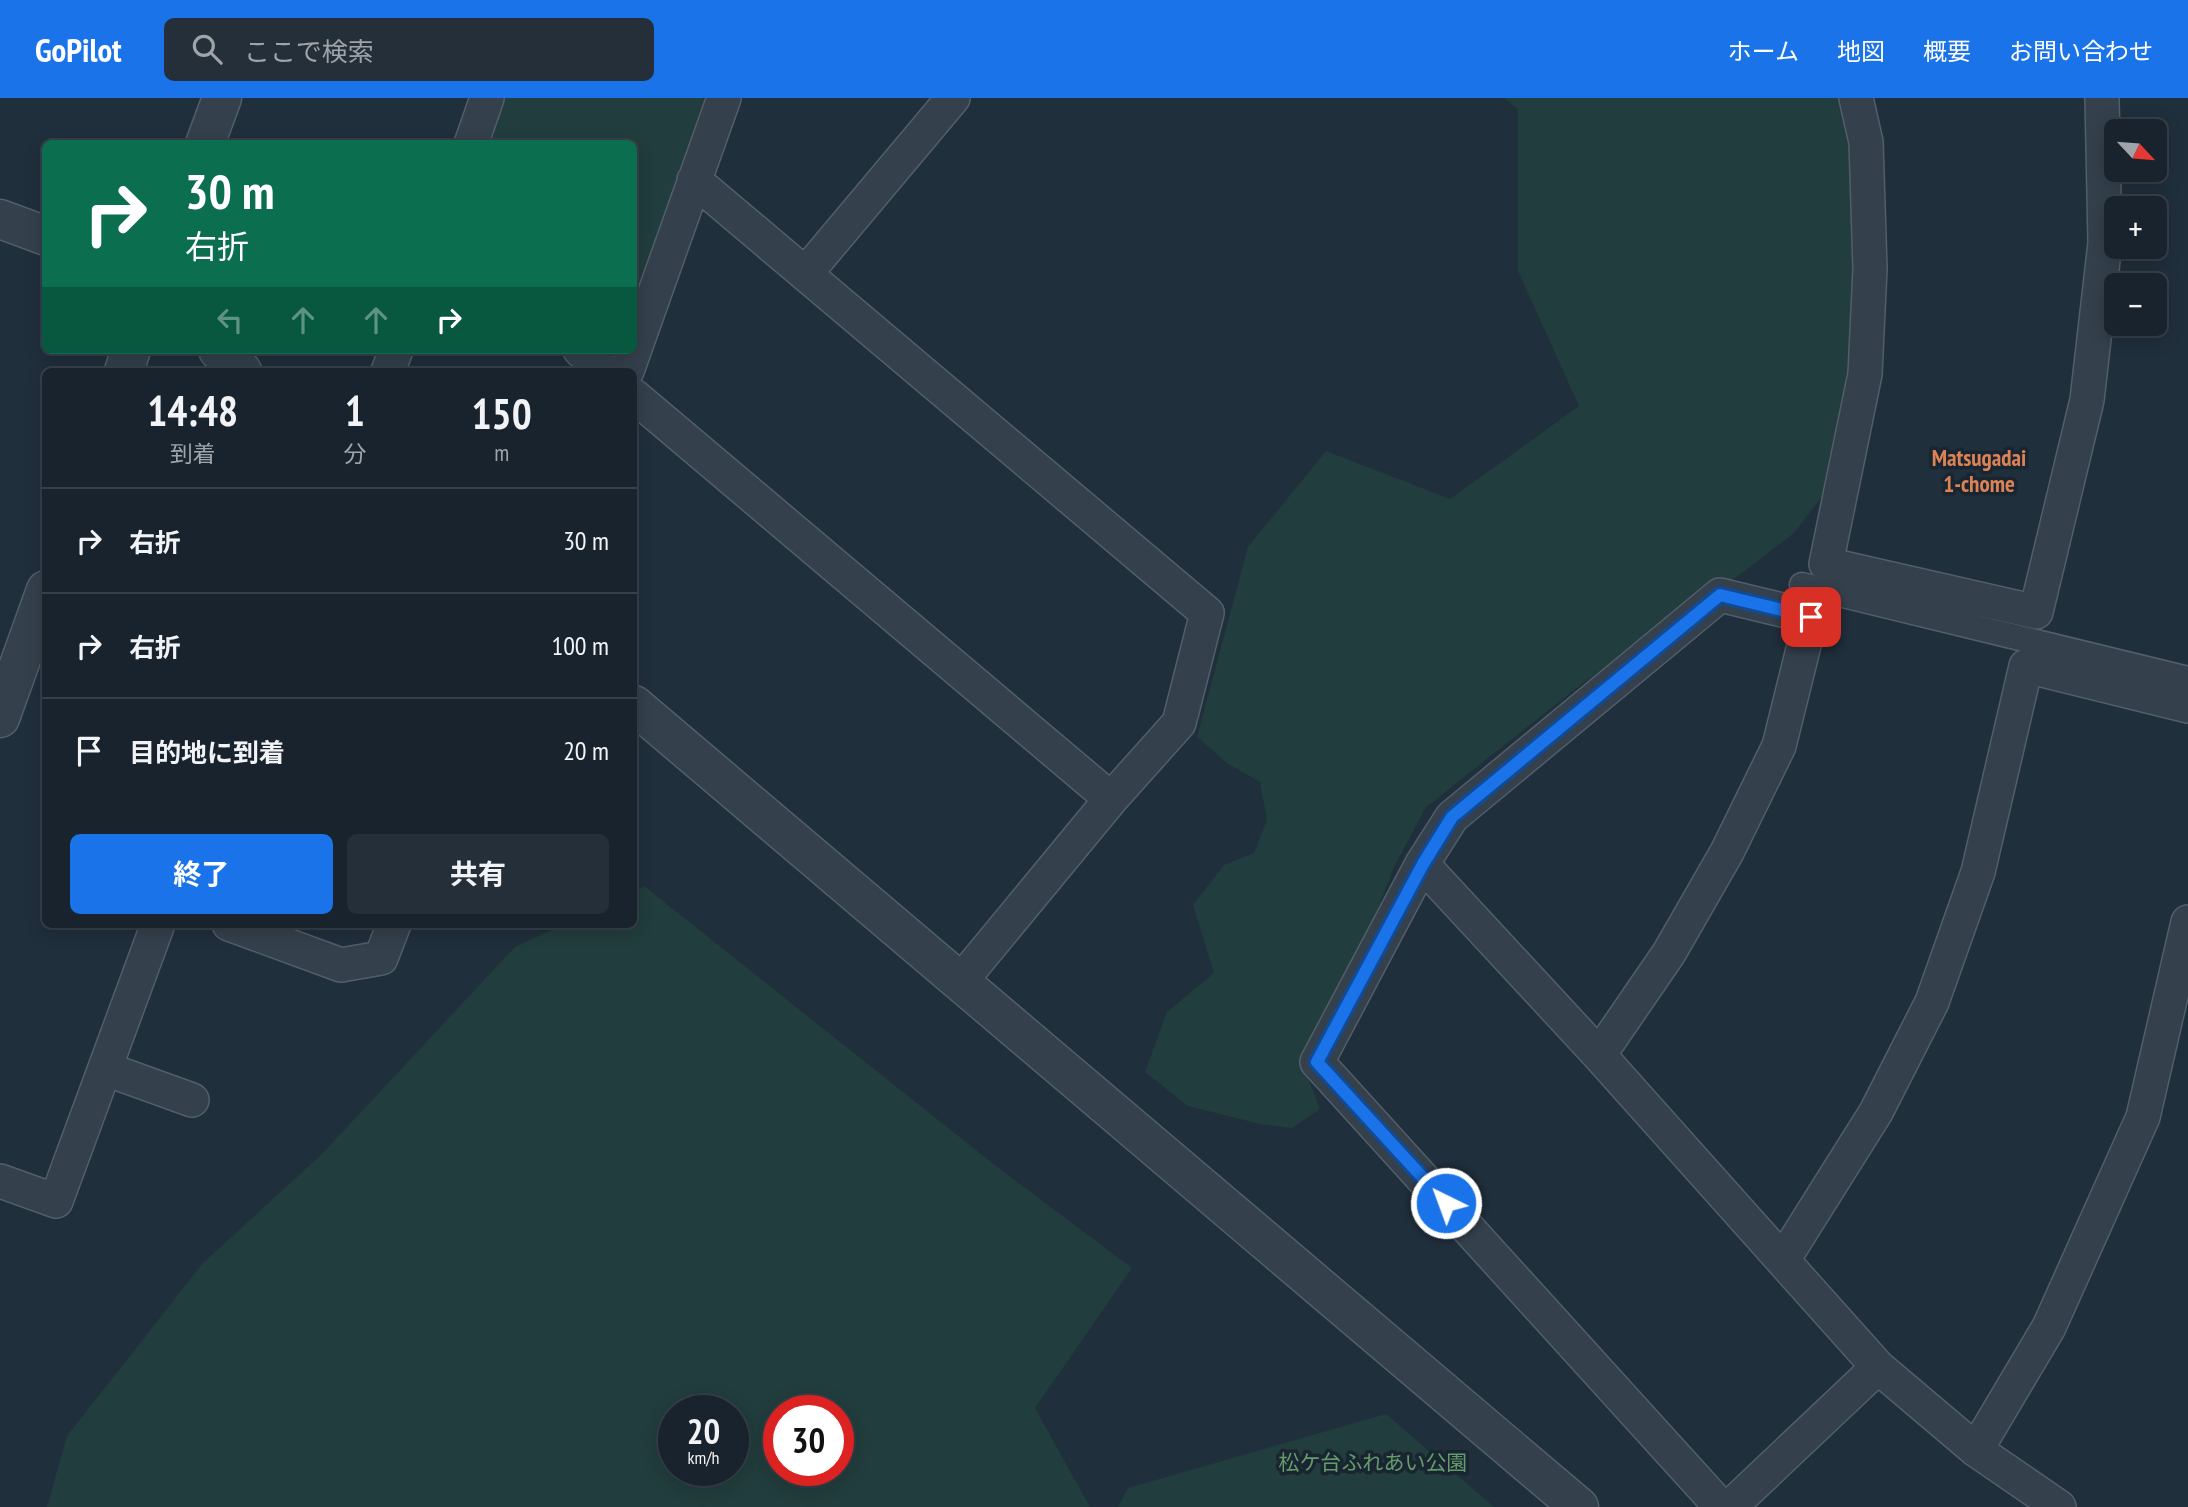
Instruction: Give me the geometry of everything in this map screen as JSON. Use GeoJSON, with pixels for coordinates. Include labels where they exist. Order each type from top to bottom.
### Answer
{"type":"FeatureCollection","features":[{"type":"Feature","properties":{"kind":"street"},"geometry":{"type":"LineString","coordinates":[[206,140],[222,98]]}},
{"type":"Feature","properties":{"kind":"street"},"geometry":{"type":"LineString","coordinates":[[472,140],[487,98]]}},
{"type":"Feature","properties":{"kind":"street"},"geometry":{"type":"LineString","coordinates":[[637,342],[724,98]]}},
{"type":"Feature","properties":{"kind":"street"},"geometry":{"type":"LineString","coordinates":[[806,272],[953,98]]}},
{"type":"Feature","properties":{"kind":"street"},"geometry":{"type":"LineString","coordinates":[[1856,98],[1866,142],[1870,257],[1865,374],[1826,564],[2036,611],[2087,400],[2105,243],[2102,98]]}},
{"type":"Feature","properties":{"kind":"street"},"geometry":{"type":"LineString","coordinates":[[694,180],[1207,613],[1179,723],[1111,799],[960,982]]}},
{"type":"Feature","properties":{"kind":"street"},"geometry":{"type":"LineString","coordinates":[[0,219],[42,235]]}},
{"type":"Feature","properties":{"kind":"street"},"geometry":{"type":"LineString","coordinates":[[223,354],[239,368]]}},
{"type":"Feature","properties":{"kind":"street"},"geometry":{"type":"LineString","coordinates":[[585,354],[601,368]]}},
{"type":"Feature","properties":{"kind":"street"},"geometry":{"type":"LineString","coordinates":[[637,399],[1111,799]]}},
{"type":"Feature","properties":{"kind":"street"},"geometry":{"type":"LineString","coordinates":[[1802,585],[2188,679]]}},
{"type":"Feature","properties":{"kind":"street"},"geometry":{"type":"LineString","coordinates":[[1599,1055],[1669,953],[1727,852],[1779,746],[1811,617],[1720,595],[1452,817],[1423,864],[1317,1062],[1721,1507]]}},
{"type":"Feature","properties":{"kind":"street"},"geometry":{"type":"LineString","coordinates":[[0,718],[42,601]]}},
{"type":"Feature","properties":{"kind":"street"},"geometry":{"type":"LineString","coordinates":[[1783,1260],[1876,1112],[1932,1002],[1978,872],[2026,666],[2188,706]]}},
{"type":"Feature","properties":{"kind":"street"},"geometry":{"type":"LineString","coordinates":[[637,708],[1579,1507]]}},
{"type":"Feature","properties":{"kind":"street"},"geometry":{"type":"LineString","coordinates":[[1423,864],[1599,1055],[1878,1367],[1976,1450],[2059,1507]]}},
{"type":"Feature","properties":{"kind":"street"},"geometry":{"type":"LineString","coordinates":[[1976,1450],[2049,1327],[2143,1117],[2188,922]]}},
{"type":"Feature","properties":{"kind":"street"},"geometry":{"type":"LineString","coordinates":[[0,1181],[56,1201],[157,928]]}},
{"type":"Feature","properties":{"kind":"street"},"geometry":{"type":"LineString","coordinates":[[240,928],[341,965],[381,958],[392,928]]}},
{"type":"Feature","properties":{"kind":"street"},"geometry":{"type":"LineString","coordinates":[[106,1069],[192,1100]]}},
{"type":"Feature","properties":{"kind":"street"},"geometry":{"type":"LineString","coordinates":[[1730,1507],[1878,1367]]}},
{"type":"Feature","properties":{"kind":"green space"},"geometry":{"type":"Polygon","coordinates":[[[497,98],[702,98],[716,104],[637,328],[637,140],[482,140],[497,98]]]}},
{"type":"Feature","properties":{"kind":"green space"},"geometry":{"type":"Polygon","coordinates":[[[1504,98],[1842,98],[1853,176],[1857,268],[1847,384],[1827,490],[1794,533],[1746,570],[1583,683],[1426,807],[1394,867],[1361,953],[1307,1075],[1320,1109],[1292,1128],[1260,1124],[1188,1106],[1145,1072],[1167,1012],[1214,973],[1193,905],[1224,865],[1254,853],[1267,820],[1260,782],[1227,763],[1197,737],[1248,547],[1326,451],[1450,499],[1579,406],[1518,271],[1518,109],[1504,98]]]}},
{"type":"Feature","properties":{"kind":"green space"},"geometry":{"type":"Polygon","coordinates":[[[644,886],[996,1166],[1132,1268],[1035,1408],[1090,1507],[47,1507],[67,1436],[203,1263],[321,1155],[515,947],[555,928],[637,928],[637,890],[644,886]]]}},
{"type":"Feature","properties":{"kind":"green space","name":"松ケ台ふれあい公園"},"geometry":{"type":"Polygon","coordinates":[[[1386,1414],[1494,1507],[1118,1507],[1128,1488],[1386,1414]]]}},
{"type":"Feature","properties":{"kind":"district","name":"Matsugadai 1-chome"},"geometry":{"type":"Point","coordinates":[1979,471]}},
{"type":"Feature","properties":{"kind":"route"},"geometry":{"type":"LineString","coordinates":[[1446,1203],[1317,1062],[1423,864],[1452,817],[1720,595],[1811,617]]}}]}
